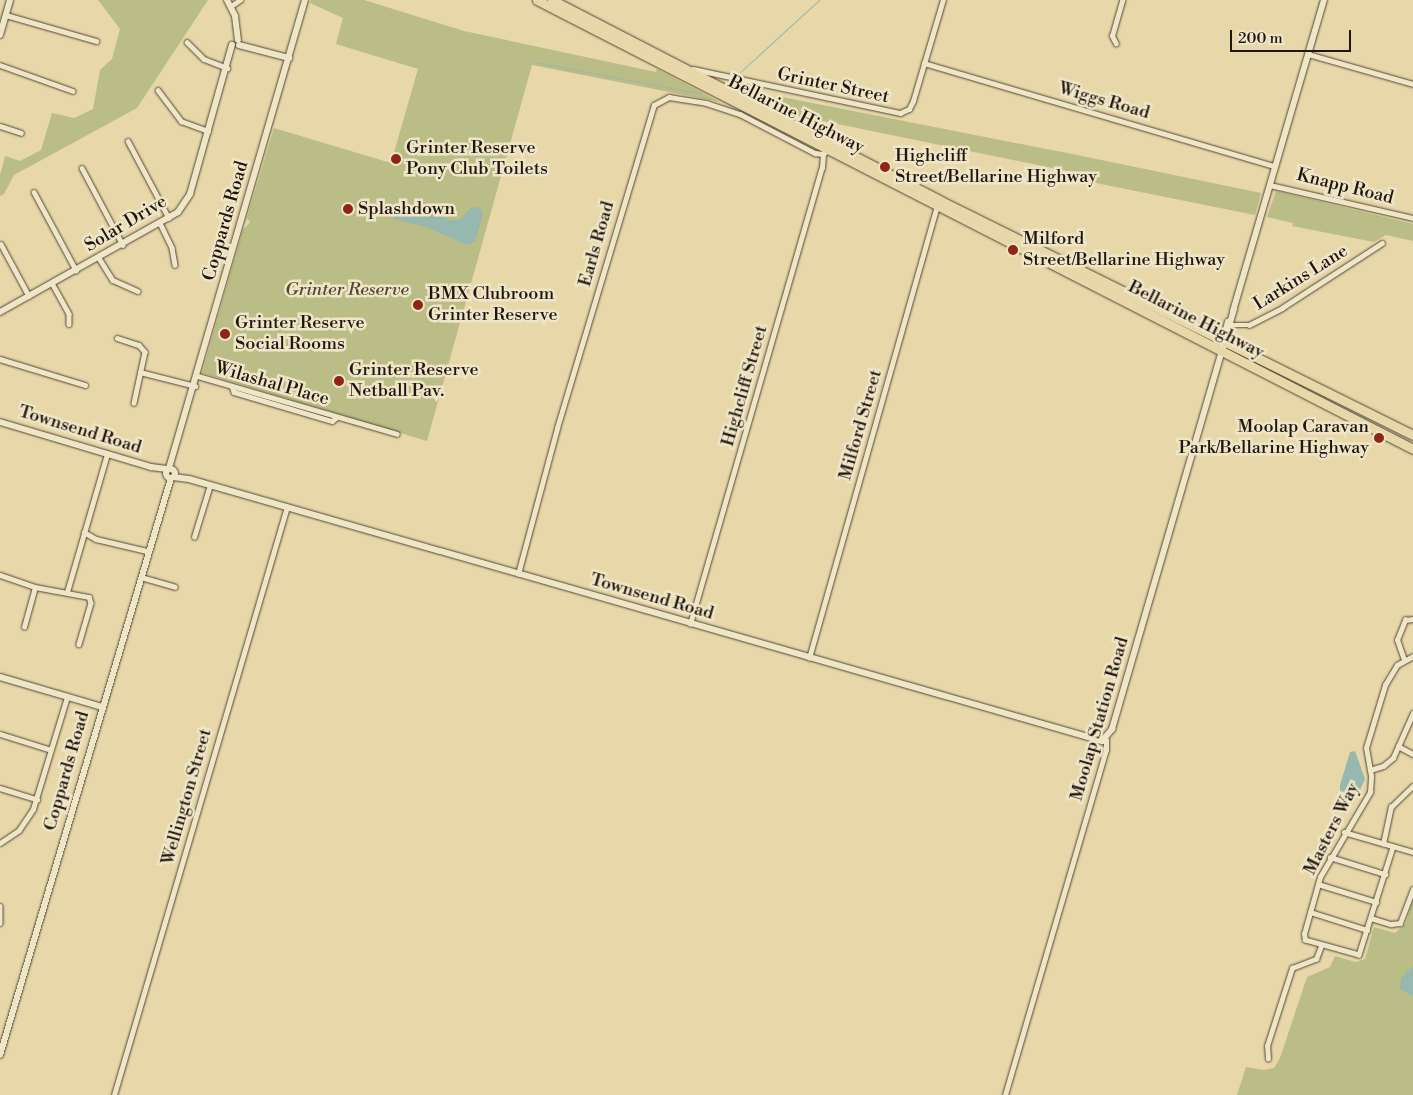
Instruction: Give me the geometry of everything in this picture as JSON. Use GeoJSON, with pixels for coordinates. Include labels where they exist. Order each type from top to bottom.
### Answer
{"type":"FeatureCollection","features":[{"type":"Feature","properties":{"kind":"highway","name":"Bellarine Highway"},"geometry":{"type":"LineString","coordinates":[[537,0],[559,3],[710,81],[827,149]]}},
{"type":"Feature","properties":{"kind":"highway","name":"Bellarine Highway"},"geometry":{"type":"LineString","coordinates":[[559,3],[696,81],[827,149],[1224,341],[1413,435]]}},
{"type":"Feature","properties":{"kind":"highway"},"geometry":{"type":"LineString","coordinates":[[696,81],[710,81]]}},
{"type":"Feature","properties":{"kind":"highway","name":"Bellarine Highway"},"geometry":{"type":"LineString","coordinates":[[938,203],[1413,449]]}},
{"type":"Feature","properties":{"kind":"street"},"geometry":{"type":"LineString","coordinates":[[0,35],[10,0]]}},
{"type":"Feature","properties":{"kind":"street"},"geometry":{"type":"LineString","coordinates":[[240,0],[229,3],[237,29],[236,43],[289,58]]}},
{"type":"Feature","properties":{"kind":"street","name":"Coppards Road"},"geometry":{"type":"LineString","coordinates":[[0,1053],[164,495],[305,0]]}},
{"type":"Feature","properties":{"kind":"street","name":"Grinter Street"},"geometry":{"type":"LineString","coordinates":[[682,67],[900,113],[912,105],[943,0]]}},
{"type":"Feature","properties":{"kind":"street"},"geometry":{"type":"LineString","coordinates":[[1116,44],[1112,36],[1122,0]]}},
{"type":"Feature","properties":{"kind":"street","name":"Moolap Station Road"},"geometry":{"type":"LineString","coordinates":[[1005,1095],[1106,750],[1106,740],[1112,729],[1324,0]]}},
{"type":"Feature","properties":{"kind":"street"},"geometry":{"type":"LineString","coordinates":[[6,15],[96,41]]}},
{"type":"Feature","properties":{"kind":"street"},"geometry":{"type":"LineString","coordinates":[[187,42],[204,59],[226,68]]}},
{"type":"Feature","properties":{"kind":"street","name":"Solar Drive"},"geometry":{"type":"LineString","coordinates":[[0,312],[170,220],[190,194],[229,58],[236,43]]}},
{"type":"Feature","properties":{"kind":"street"},"geometry":{"type":"LineString","coordinates":[[1308,54],[1413,84]]}},
{"type":"Feature","properties":{"kind":"street","name":"Wiggs Road"},"geometry":{"type":"LineString","coordinates":[[924,63],[1276,166]]}},
{"type":"Feature","properties":{"kind":"street"},"geometry":{"type":"LineString","coordinates":[[0,65],[73,91]]}},
{"type":"Feature","properties":{"kind":"street","name":"Grinter Street"},"geometry":{"type":"LineString","coordinates":[[710,81],[726,77]]}},
{"type":"Feature","properties":{"kind":"street"},"geometry":{"type":"LineString","coordinates":[[158,90],[181,121],[208,131]]}},
{"type":"Feature","properties":{"kind":"street","name":"Earls Road"},"geometry":{"type":"LineString","coordinates":[[518,574],[558,428],[654,105],[669,97],[721,108],[827,149]]}},
{"type":"Feature","properties":{"kind":"street"},"geometry":{"type":"LineString","coordinates":[[0,126],[21,132]]}},
{"type":"Feature","properties":{"kind":"street"},"geometry":{"type":"LineString","coordinates":[[128,141],[170,220]]}},
{"type":"Feature","properties":{"kind":"street","name":"Highcliff Street"},"geometry":{"type":"LineString","coordinates":[[690,624],[827,149]]}},
{"type":"Feature","properties":{"kind":"street"},"geometry":{"type":"LineString","coordinates":[[82,168],[123,245]]}},
{"type":"Feature","properties":{"kind":"street","name":"Knapp Road"},"geometry":{"type":"LineString","coordinates":[[1270,185],[1413,218]]}},
{"type":"Feature","properties":{"kind":"street"},"geometry":{"type":"LineString","coordinates":[[34,192],[76,270]]}},
{"type":"Feature","properties":{"kind":"street","name":"Milford Street"},"geometry":{"type":"LineString","coordinates":[[809,658],[938,203]]}},
{"type":"Feature","properties":{"kind":"street"},"geometry":{"type":"LineString","coordinates":[[161,224],[172,248],[175,266]]}},
{"type":"Feature","properties":{"kind":"street","name":"Larkins Lane"},"geometry":{"type":"LineString","coordinates":[[1230,324],[1249,325],[1278,310],[1382,243]]}},
{"type":"Feature","properties":{"kind":"street"},"geometry":{"type":"LineString","coordinates":[[1,244],[29,296]]}},
{"type":"Feature","properties":{"kind":"street"},"geometry":{"type":"LineString","coordinates":[[99,258],[113,280],[138,291]]}},
{"type":"Feature","properties":{"kind":"street"},"geometry":{"type":"LineString","coordinates":[[52,283],[68,314],[69,324]]}},
{"type":"Feature","properties":{"kind":"street"},"geometry":{"type":"LineString","coordinates":[[1203,331],[1218,332],[1230,324],[1236,347]]}},
{"type":"Feature","properties":{"kind":"street"},"geometry":{"type":"LineString","coordinates":[[117,338],[145,349],[134,403]]}},
{"type":"Feature","properties":{"kind":"street"},"geometry":{"type":"LineString","coordinates":[[0,359],[85,385]]}},
{"type":"Feature","properties":{"kind":"street"},"geometry":{"type":"LineString","coordinates":[[140,372],[195,386]]}},
{"type":"Feature","properties":{"kind":"street","name":"Wilashal Place"},"geometry":{"type":"LineString","coordinates":[[198,376],[397,434]]}},
{"type":"Feature","properties":{"kind":"street","name":"Townsend Road"},"geometry":{"type":"LineString","coordinates":[[0,422],[189,479],[1093,741],[1106,740]]}},
{"type":"Feature","properties":{"kind":"street"},"geometry":{"type":"LineString","coordinates":[[67,592],[106,454]]}},
{"type":"Feature","properties":{"kind":"street"},"geometry":{"type":"LineString","coordinates":[[194,537],[210,485]]}},
{"type":"Feature","properties":{"kind":"street","name":"Wellington Street"},"geometry":{"type":"LineString","coordinates":[[114,1095],[287,507]]}},
{"type":"Feature","properties":{"kind":"street"},"geometry":{"type":"LineString","coordinates":[[84,532],[96,539],[147,551]]}},
{"type":"Feature","properties":{"kind":"street"},"geometry":{"type":"LineString","coordinates":[[0,575],[35,587],[67,592],[91,600],[79,644]]}},
{"type":"Feature","properties":{"kind":"street"},"geometry":{"type":"LineString","coordinates":[[140,576],[175,587]]}},
{"type":"Feature","properties":{"kind":"street"},"geometry":{"type":"LineString","coordinates":[[24,627],[35,587]]}},
{"type":"Feature","properties":{"kind":"street"},"geometry":{"type":"LineString","coordinates":[[1404,660],[1397,640],[1405,620],[1413,619]]}},
{"type":"Feature","properties":{"kind":"street","name":"Masters Way"},"geometry":{"type":"LineString","coordinates":[[1321,946],[1303,939],[1318,884],[1344,832],[1370,792],[1370,770],[1366,748],[1382,691],[1393,669],[1404,660],[1413,656]]}},
{"type":"Feature","properties":{"kind":"street"},"geometry":{"type":"LineString","coordinates":[[0,677],[102,707]]}},
{"type":"Feature","properties":{"kind":"street"},"geometry":{"type":"LineString","coordinates":[[0,843],[19,830],[37,799],[67,697]]}},
{"type":"Feature","properties":{"kind":"street"},"geometry":{"type":"LineString","coordinates":[[1370,770],[1390,762],[1413,713]]}},
{"type":"Feature","properties":{"kind":"street"},"geometry":{"type":"LineString","coordinates":[[0,734],[51,750]]}},
{"type":"Feature","properties":{"kind":"street"},"geometry":{"type":"LineString","coordinates":[[1398,746],[1413,754]]}},
{"type":"Feature","properties":{"kind":"street"},"geometry":{"type":"LineString","coordinates":[[1383,844],[1391,807],[1413,786]]}},
{"type":"Feature","properties":{"kind":"street"},"geometry":{"type":"LineString","coordinates":[[0,788],[37,799]]}},
{"type":"Feature","properties":{"kind":"street"},"geometry":{"type":"LineString","coordinates":[[1344,832],[1413,852]]}},
{"type":"Feature","properties":{"kind":"street"},"geometry":{"type":"LineString","coordinates":[[1268,1059],[1267,1046],[1292,968],[1316,958],[1321,946],[1359,955],[1393,847]]}},
{"type":"Feature","properties":{"kind":"street"},"geometry":{"type":"LineString","coordinates":[[1330,858],[1385,874]]}},
{"type":"Feature","properties":{"kind":"street"},"geometry":{"type":"LineString","coordinates":[[1318,884],[1376,902]]}},
{"type":"Feature","properties":{"kind":"street"},"geometry":{"type":"LineString","coordinates":[[1371,918],[1391,924],[1400,923],[1413,889]]}},
{"type":"Feature","properties":{"kind":"street"},"geometry":{"type":"LineString","coordinates":[[0,906],[0,923]]}},
{"type":"Feature","properties":{"kind":"street"},"geometry":{"type":"LineString","coordinates":[[1310,912],[1368,930]]}},
{"type":"Feature","properties":{"kind":"green space"},"geometry":{"type":"Polygon","coordinates":[[[98,0],[208,0],[137,108],[14,175],[4,194],[0,196],[0,175],[5,156],[20,161],[41,150],[52,113],[74,118],[93,109],[100,70],[112,59],[120,29],[98,0]]]}},
{"type":"Feature","properties":{"kind":"green space","name":"Grinter Reserve"},"geometry":{"type":"Polygon","coordinates":[[[311,0],[364,0],[464,31],[656,72],[657,69],[720,102],[532,65],[427,441],[202,373],[243,230],[250,222],[247,218],[274,128],[391,163],[418,69],[336,44],[343,18],[310,3],[311,0]]]}},
{"type":"Feature","properties":{"kind":"green space"},"geometry":{"type":"Polygon","coordinates":[[[777,96],[1261,193],[1255,215],[1076,179],[1077,173],[784,113],[775,109],[777,96]]]}},
{"type":"Feature","properties":{"kind":"green space"},"geometry":{"type":"Polygon","coordinates":[[[1276,191],[1413,224],[1413,241],[1386,235],[1374,242],[1292,226],[1293,223],[1267,217],[1276,191]]]}},
{"type":"Feature","properties":{"kind":"green space"},"geometry":{"type":"Polygon","coordinates":[[[1413,899],[1413,1095],[1237,1095],[1246,1067],[1264,1070],[1274,1068],[1280,1058],[1307,977],[1330,967],[1335,956],[1356,962],[1365,959],[1374,927],[1395,933],[1406,923],[1413,899]]]}},
{"type":"Feature","properties":{"kind":"water"},"geometry":{"type":"Polygon","coordinates":[[[398,204],[414,206],[452,220],[460,220],[470,208],[480,207],[483,214],[475,242],[467,245],[426,227],[394,219],[389,210],[398,204]]]}},
{"type":"Feature","properties":{"kind":"water"},"geometry":{"type":"Polygon","coordinates":[[[1355,751],[1365,779],[1359,792],[1353,794],[1340,791],[1340,785],[1350,752],[1355,751]]]}},
{"type":"Feature","properties":{"kind":"water"},"geometry":{"type":"Polygon","coordinates":[[[1413,966],[1413,996],[1400,989],[1401,978],[1413,966]]]}},
{"type":"Feature","properties":{"kind":"waterway"},"geometry":{"type":"LineString","coordinates":[[738,74],[819,0]]}},
{"type":"Feature","properties":{"kind":"waterway"},"geometry":{"type":"LineString","coordinates":[[534,62],[701,94]]}},
{"type":"Feature","properties":{"kind":"place","name":"Grinter Reserve Pony Club Toilets"},"geometry":{"type":"Point","coordinates":[396,159]}},
{"type":"Feature","properties":{"kind":"place","name":"Highcliff Street/Bellarine Highway"},"geometry":{"type":"Point","coordinates":[885,167]}},
{"type":"Feature","properties":{"kind":"place","name":"Splashdown"},"geometry":{"type":"Point","coordinates":[348,209]}},
{"type":"Feature","properties":{"kind":"place","name":"Milford Street/Bellarine Highway"},"geometry":{"type":"Point","coordinates":[1013,250]}},
{"type":"Feature","properties":{"kind":"place","name":"BMX Clubroom Grinter Reserve"},"geometry":{"type":"Point","coordinates":[418,305]}},
{"type":"Feature","properties":{"kind":"place","name":"Grinter Reserve Social Rooms"},"geometry":{"type":"Point","coordinates":[225,334]}},
{"type":"Feature","properties":{"kind":"place","name":"Grinter Reserve Netball Pav."},"geometry":{"type":"Point","coordinates":[339,381]}},
{"type":"Feature","properties":{"kind":"place","name":"Moolap Caravan Park/Bellarine Highway"},"geometry":{"type":"Point","coordinates":[1379,438]}}]}
